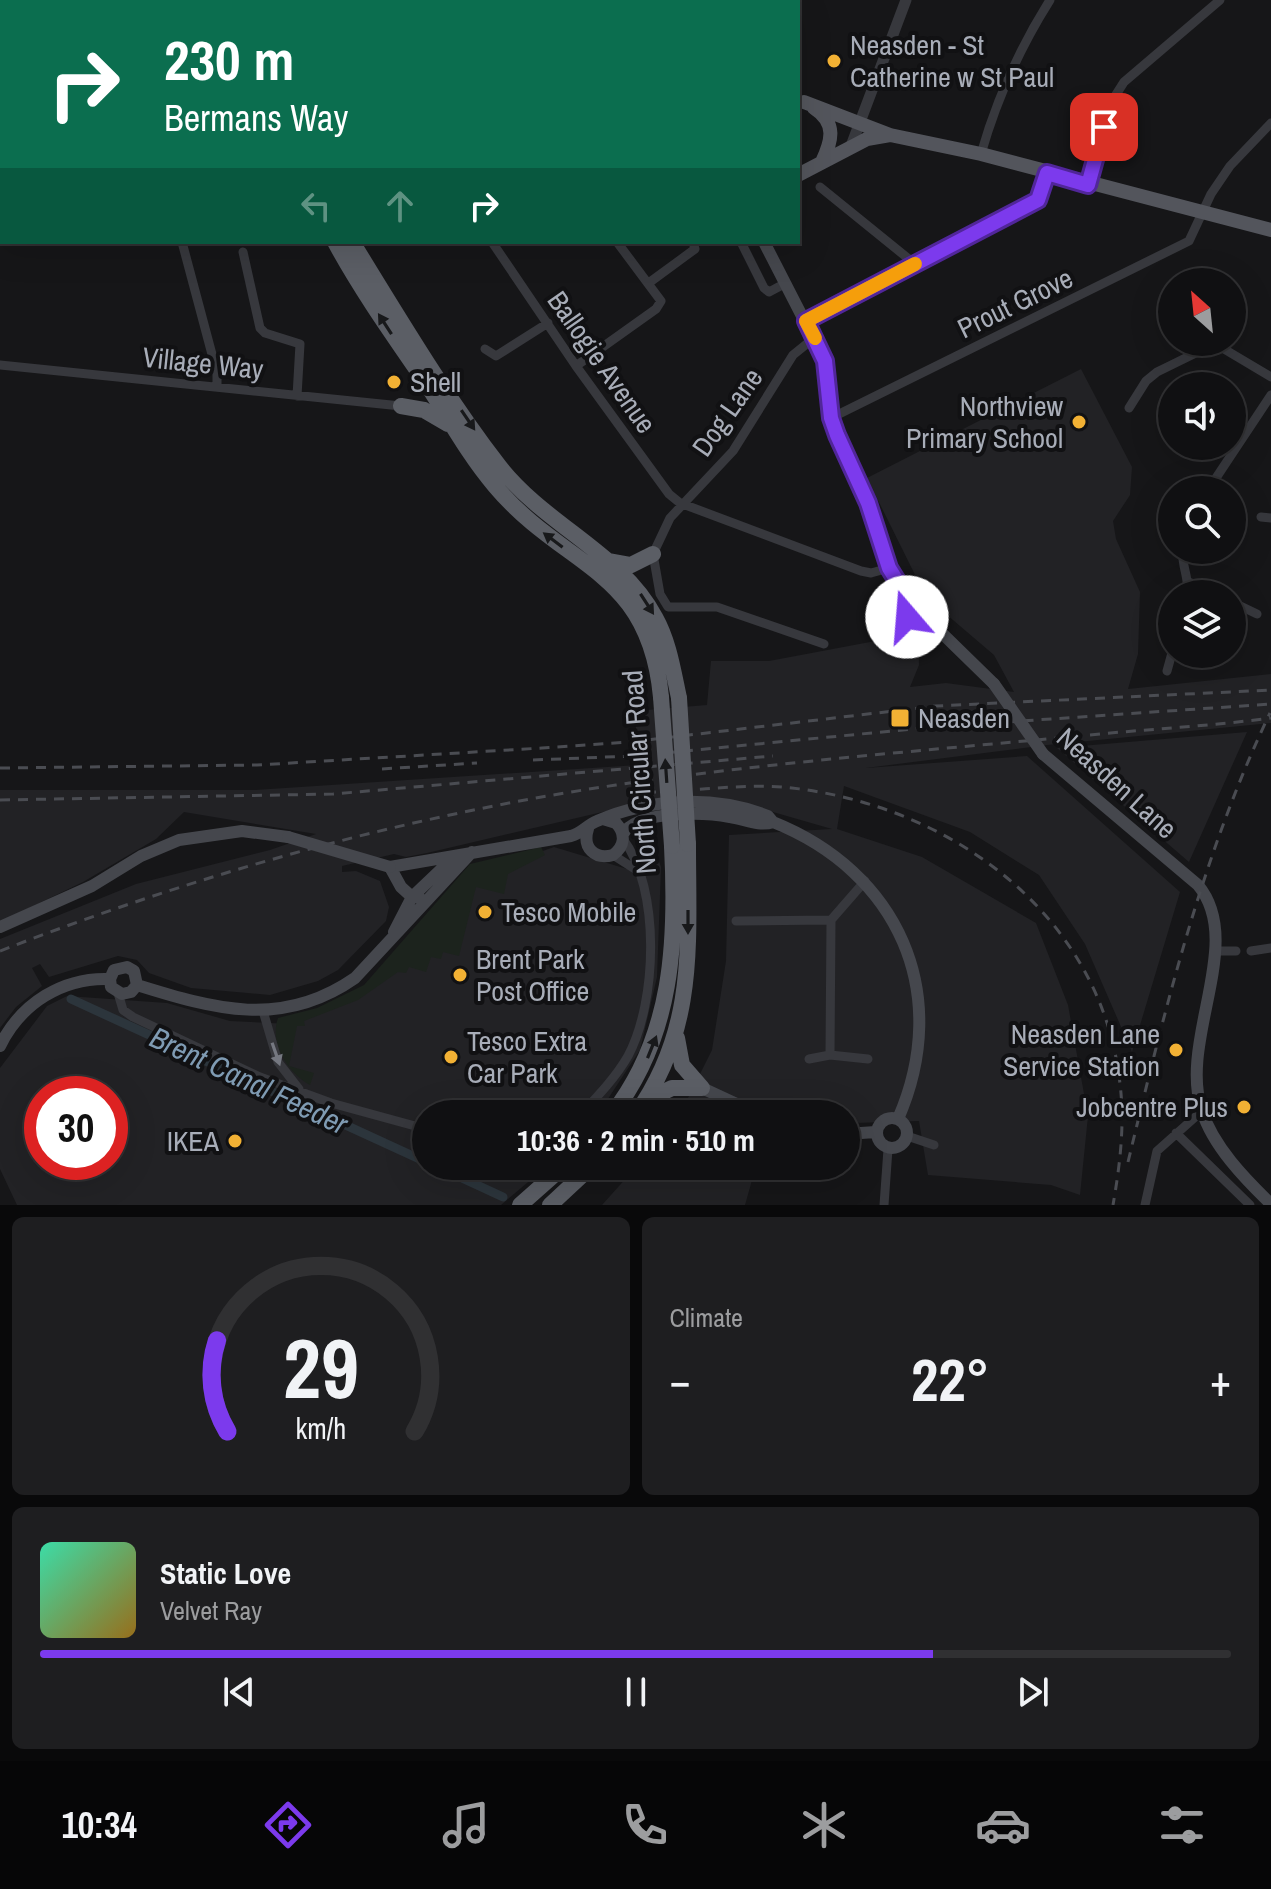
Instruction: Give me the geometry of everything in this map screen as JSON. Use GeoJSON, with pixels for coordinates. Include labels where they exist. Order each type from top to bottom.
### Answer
{"type":"FeatureCollection","features":[{"type":"Feature","properties":{"kind":"highway","name":"North Circular Road"},"geometry":{"type":"LineString","coordinates":[[336,244],[455,430],[506,499],[547,536],[602,575],[628,602],[642,622],[657,659],[680,845],[674,921],[666,1001],[645,1064],[621,1100]]}},
{"type":"Feature","properties":{"kind":"highway","name":"North Circular Road"},"geometry":{"type":"LineString","coordinates":[[353,244],[408,332],[515,485],[557,524],[608,560],[634,585],[656,618],[671,655],[679,698],[680,845],[688,976],[677,1036],[644,1100]]}},
{"type":"Feature","properties":{"kind":"highway"},"geometry":{"type":"LineString","coordinates":[[368,244],[372,261],[408,332]]}},
{"type":"Feature","properties":{"kind":"highway"},"geometry":{"type":"LineString","coordinates":[[401,406],[418,398],[425,383]]}},
{"type":"Feature","properties":{"kind":"highway"},"geometry":{"type":"LineString","coordinates":[[401,406],[440,416],[455,430]]}},
{"type":"Feature","properties":{"kind":"highway"},"geometry":{"type":"LineString","coordinates":[[608,560],[631,565],[653,554]]}},
{"type":"Feature","properties":{"kind":"highway"},"geometry":{"type":"LineString","coordinates":[[677,1036],[682,1065],[702,1088]]}},
{"type":"Feature","properties":{"kind":"highway"},"geometry":{"type":"LineString","coordinates":[[653,1100],[672,1088],[702,1088]]}},
{"type":"Feature","properties":{"kind":"highway"},"geometry":{"type":"LineString","coordinates":[[520,1205],[548,1180]]}},
{"type":"Feature","properties":{"kind":"highway"},"geometry":{"type":"LineString","coordinates":[[550,1205],[577,1180]]}},
{"type":"Feature","properties":{"kind":"main road"},"geometry":{"type":"LineString","coordinates":[[801,100],[890,135],[981,154],[1088,185],[1271,230]]}},
{"type":"Feature","properties":{"kind":"main road"},"geometry":{"type":"LineString","coordinates":[[801,100],[821,112],[831,127],[832,142],[822,162]]}},
{"type":"Feature","properties":{"kind":"main road"},"geometry":{"type":"LineString","coordinates":[[800,174],[851,146],[890,135]]}},
{"type":"Feature","properties":{"kind":"main road","name":"Neasden Lane"},"geometry":{"type":"LineString","coordinates":[[765,244],[806,321],[827,369],[831,418],[868,503],[889,568],[910,602],[994,684],[1043,754],[1198,885],[1209,899],[1215,951],[1196,1069],[1202,1111],[1218,1143],[1271,1204]]}},
{"type":"Feature","properties":{"kind":"main road"},"geometry":{"type":"LineString","coordinates":[[390,867],[413,866],[466,853],[562,838],[638,807],[697,802],[748,809],[768,816],[773,822],[818,842],[865,881],[901,934],[915,981],[919,1011],[916,1063],[910,1092],[898,1119]]}},
{"type":"Feature","properties":{"kind":"main road"},"geometry":{"type":"LineString","coordinates":[[562,838],[589,848],[601,857],[613,855],[635,822],[671,815],[717,815],[765,825],[773,822]]}},
{"type":"Feature","properties":{"kind":"main road"},"geometry":{"type":"LineString","coordinates":[[603,819],[616,823],[623,837]]}},
{"type":"Feature","properties":{"kind":"main road"},"geometry":{"type":"LineString","coordinates":[[588,829],[589,848]]}},
{"type":"Feature","properties":{"kind":"main road"},"geometry":{"type":"LineString","coordinates":[[0,927],[92,886],[141,856],[179,840],[242,831],[288,837],[390,867],[427,890]]}},
{"type":"Feature","properties":{"kind":"main road"},"geometry":{"type":"LineString","coordinates":[[394,932],[408,923],[427,890],[466,853]]}},
{"type":"Feature","properties":{"kind":"main road"},"geometry":{"type":"LineString","coordinates":[[390,867],[401,887],[412,897]]}},
{"type":"Feature","properties":{"kind":"main road"},"geometry":{"type":"LineString","coordinates":[[137,985],[213,1008],[263,1011],[311,1000],[344,986],[364,969],[394,932],[412,897],[427,890]]}},
{"type":"Feature","properties":{"kind":"main road"},"geometry":{"type":"LineString","coordinates":[[110,979],[114,970],[127,967],[134,971],[137,985]]}},
{"type":"Feature","properties":{"kind":"main road"},"geometry":{"type":"LineString","coordinates":[[0,1046],[18,1017],[51,992],[87,978],[110,979]]}},
{"type":"Feature","properties":{"kind":"main road"},"geometry":{"type":"LineString","coordinates":[[110,979],[118,993],[127,994],[137,985]]}},
{"type":"Feature","properties":{"kind":"main road"},"geometry":{"type":"LineString","coordinates":[[702,1088],[728,1100]]}},
{"type":"Feature","properties":{"kind":"main road"},"geometry":{"type":"LineString","coordinates":[[898,1119],[904,1125],[907,1136],[899,1147],[888,1149],[881,1145],[876,1132],[882,1121],[898,1119]]}},
{"type":"Feature","properties":{"kind":"main road"},"geometry":{"type":"LineString","coordinates":[[860,1133],[876,1132]]}},
{"type":"Feature","properties":{"kind":"street"},"geometry":{"type":"LineString","coordinates":[[851,146],[906,0]]}},
{"type":"Feature","properties":{"kind":"street"},"geometry":{"type":"LineString","coordinates":[[981,154],[994,109],[1018,51],[1050,0]]}},
{"type":"Feature","properties":{"kind":"street"},"geometry":{"type":"LineString","coordinates":[[1088,185],[1110,104],[1124,82],[1220,0]]}},
{"type":"Feature","properties":{"kind":"street","name":"Prout Grove"},"geometry":{"type":"LineString","coordinates":[[831,418],[1189,241],[1202,212],[1230,166],[1271,123]]}},
{"type":"Feature","properties":{"kind":"street"},"geometry":{"type":"LineString","coordinates":[[806,321],[1038,200],[1047,173]]}},
{"type":"Feature","properties":{"kind":"street"},"geometry":{"type":"LineString","coordinates":[[820,187],[915,264]]}},
{"type":"Feature","properties":{"kind":"street"},"geometry":{"type":"LineString","coordinates":[[183,244],[217,373],[217,386]]}},
{"type":"Feature","properties":{"kind":"street","name":"Ballogie Avenue"},"geometry":{"type":"LineString","coordinates":[[493,244],[576,366],[660,482],[680,503]]}},
{"type":"Feature","properties":{"kind":"street"},"geometry":{"type":"LineString","coordinates":[[576,366],[656,309],[661,301],[650,282],[619,244]]}},
{"type":"Feature","properties":{"kind":"street"},"geometry":{"type":"LineString","coordinates":[[650,282],[695,249],[694,244]]}},
{"type":"Feature","properties":{"kind":"street"},"geometry":{"type":"LineString","coordinates":[[742,244],[764,288],[769,292],[786,283]]}},
{"type":"Feature","properties":{"kind":"street"},"geometry":{"type":"LineString","coordinates":[[243,252],[260,328],[265,333],[300,344],[297,396]]}},
{"type":"Feature","properties":{"kind":"street"},"geometry":{"type":"LineString","coordinates":[[485,349],[496,356],[548,323]]}},
{"type":"Feature","properties":{"kind":"street","name":"Dog Lane"},"geometry":{"type":"LineString","coordinates":[[653,554],[680,503],[733,451],[793,355],[814,338]]}},
{"type":"Feature","properties":{"kind":"street"},"geometry":{"type":"LineString","coordinates":[[1129,408],[1146,381],[1157,372],[1208,347],[1219,346],[1271,377]]}},
{"type":"Feature","properties":{"kind":"street","name":"Village Way"},"geometry":{"type":"LineString","coordinates":[[0,365],[401,406]]}},
{"type":"Feature","properties":{"kind":"street"},"geometry":{"type":"LineString","coordinates":[[1217,476],[1271,395]]}},
{"type":"Feature","properties":{"kind":"street"},"geometry":{"type":"LineString","coordinates":[[680,503],[861,571],[871,573],[889,568]]}},
{"type":"Feature","properties":{"kind":"street"},"geometry":{"type":"LineString","coordinates":[[653,554],[660,594],[673,609],[699,605],[717,607],[824,644]]}},
{"type":"Feature","properties":{"kind":"street"},"geometry":{"type":"LineString","coordinates":[[910,602],[906,614],[914,634]]}},
{"type":"Feature","properties":{"kind":"street"},"geometry":{"type":"LineString","coordinates":[[1246,609],[1257,614]]}},
{"type":"Feature","properties":{"kind":"street"},"geometry":{"type":"LineString","coordinates":[[594,1100],[617,1074],[639,1029],[650,940],[641,873],[635,855],[623,837]]}},
{"type":"Feature","properties":{"kind":"street"},"geometry":{"type":"LineString","coordinates":[[613,855],[629,862],[641,873]]}},
{"type":"Feature","properties":{"kind":"street"},"geometry":{"type":"LineString","coordinates":[[830,1055],[831,920],[865,881]]}},
{"type":"Feature","properties":{"kind":"street"},"geometry":{"type":"LineString","coordinates":[[736,921],[831,920]]}},
{"type":"Feature","properties":{"kind":"street"},"geometry":{"type":"LineString","coordinates":[[1251,951],[1271,948]]}},
{"type":"Feature","properties":{"kind":"street"},"geometry":{"type":"LineString","coordinates":[[1215,951],[1236,951]]}},
{"type":"Feature","properties":{"kind":"street"},"geometry":{"type":"LineString","coordinates":[[118,993],[123,1010],[133,1017],[260,1077],[412,1125]]}},
{"type":"Feature","properties":{"kind":"street"},"geometry":{"type":"LineString","coordinates":[[263,1011],[278,1062],[301,1091]]}},
{"type":"Feature","properties":{"kind":"street"},"geometry":{"type":"LineString","coordinates":[[809,1059],[830,1055],[868,1059]]}},
{"type":"Feature","properties":{"kind":"street"},"geometry":{"type":"LineString","coordinates":[[1145,1205],[1157,1151],[1202,1111]]}},
{"type":"Feature","properties":{"kind":"street"},"geometry":{"type":"LineString","coordinates":[[1176,1133],[1250,1205]]}},
{"type":"Feature","properties":{"kind":"street"},"geometry":{"type":"LineString","coordinates":[[907,1136],[934,1145]]}},
{"type":"Feature","properties":{"kind":"street"},"geometry":{"type":"LineString","coordinates":[[884,1205],[888,1149]]}},
{"type":"Feature","properties":{"kind":"shaded area"},"geometry":{"type":"Polygon","coordinates":[[[1081,369],[1132,467],[1130,495],[1113,521],[1116,539],[1140,592],[1138,654],[1128,689],[1271,674],[1271,723],[1047,745],[866,768],[1027,756],[1180,892],[1132,1052],[1085,944],[1039,875],[970,832],[844,786],[837,829],[922,857],[1036,923],[1068,1005],[1088,1116],[1080,1195],[1051,1185],[928,1175],[919,1121],[860,1123],[860,1100],[687,1100],[712,1050],[726,961],[729,835],[832,829],[766,810],[641,803],[427,853],[406,857],[394,854],[342,866],[342,872],[356,871],[380,881],[389,907],[386,921],[338,970],[318,981],[270,995],[191,988],[149,973],[137,960],[118,956],[49,977],[40,964],[32,968],[42,986],[16,1007],[0,1028],[0,939],[136,884],[270,850],[316,834],[184,812],[156,839],[83,882],[0,922],[0,790],[255,790],[638,765],[635,711],[707,705],[711,661],[769,661],[918,633],[919,665],[910,687],[946,683],[1014,692],[994,655],[926,597],[867,478],[1081,369]]]}},
{"type":"Feature","properties":{"kind":"shaded area"},"geometry":{"type":"Polygon","coordinates":[[[1247,732],[1189,862],[1057,748],[1247,732]]]}},
{"type":"Feature","properties":{"kind":"shaded area"},"geometry":{"type":"Polygon","coordinates":[[[541,847],[545,855],[508,874],[504,894],[476,887],[459,956],[443,952],[441,959],[431,957],[426,972],[409,967],[406,973],[398,972],[358,1000],[304,1021],[305,1026],[297,1026],[289,1066],[314,1073],[310,1085],[294,1073],[288,1065],[282,1056],[278,1047],[278,1018],[317,1008],[364,985],[470,864],[541,847]]]}},
{"type":"Feature","properties":{"kind":"shaded area"},"geometry":{"type":"Polygon","coordinates":[[[554,847],[627,869],[654,848],[661,867],[657,977],[640,1050],[607,1100],[412,1100],[412,1180],[530,1180],[501,1205],[17,1205],[0,1169],[0,1068],[47,1006],[67,996],[167,1003],[230,1021],[290,1024],[396,972],[450,900],[512,862],[554,847]]]}},
{"type":"Feature","properties":{"kind":"shaded area"},"geometry":{"type":"Polygon","coordinates":[[[624,1180],[752,1180],[745,1205],[602,1205],[624,1180]]]}},
{"type":"Feature","properties":{"kind":"waterway","name":"Brent Canal Feeder"},"geometry":{"type":"LineString","coordinates":[[71,999],[412,1156]]}},
{"type":"Feature","properties":{"kind":"waterway","name":"Brent Canal Feeder"},"geometry":{"type":"LineString","coordinates":[[466,1180],[503,1197]]}},
{"type":"Feature","properties":{"kind":"railway"},"geometry":{"type":"LineString","coordinates":[[0,768],[257,765],[542,748],[630,742],[936,706],[1271,690]]}},
{"type":"Feature","properties":{"kind":"railway"},"geometry":{"type":"LineString","coordinates":[[665,753],[933,727],[1271,704]]}},
{"type":"Feature","properties":{"kind":"railway"},"geometry":{"type":"LineString","coordinates":[[1128,1162],[1187,933],[1224,822],[1270,713]]}},
{"type":"Feature","properties":{"kind":"railway"},"geometry":{"type":"LineString","coordinates":[[0,951],[150,897],[303,851],[458,813],[537,798],[793,763],[1271,718]]}},
{"type":"Feature","properties":{"kind":"railway"},"geometry":{"type":"LineString","coordinates":[[533,760],[633,756]]}},
{"type":"Feature","properties":{"kind":"railway"},"geometry":{"type":"LineString","coordinates":[[0,800],[333,794],[773,756]]}},
{"type":"Feature","properties":{"kind":"railway"},"geometry":{"type":"LineString","coordinates":[[382,769],[477,763]]}},
{"type":"Feature","properties":{"kind":"railway"},"geometry":{"type":"LineString","coordinates":[[628,792],[772,787],[851,799],[908,818],[961,845],[1009,880],[1050,921],[1084,969],[1107,1024],[1120,1084],[1122,1114],[1120,1160],[1113,1205]]}},
{"type":"Feature","properties":{"kind":"slow traffic"},"geometry":{"type":"LineString","coordinates":[[815,338],[806,321],[915,264]]}},
{"type":"Feature","properties":{"kind":"place","name":"Neasden - St Catherine w St Paul"},"geometry":{"type":"Point","coordinates":[834,61]}},
{"type":"Feature","properties":{"kind":"place","name":"Shell"},"geometry":{"type":"Point","coordinates":[394,382]}},
{"type":"Feature","properties":{"kind":"place","name":"Northview Primary School"},"geometry":{"type":"Point","coordinates":[1079,422]}},
{"type":"Feature","properties":{"kind":"place","name":"Neasden"},"geometry":{"type":"Point","coordinates":[900,718]}},
{"type":"Feature","properties":{"kind":"place","name":"Tesco Mobile"},"geometry":{"type":"Point","coordinates":[485,912]}},
{"type":"Feature","properties":{"kind":"place","name":"Brent Park Post Office"},"geometry":{"type":"Point","coordinates":[460,975]}},
{"type":"Feature","properties":{"kind":"place","name":"Neasden Lane Service Station"},"geometry":{"type":"Point","coordinates":[1176,1050]}},
{"type":"Feature","properties":{"kind":"place","name":"Tesco Extra Car Park"},"geometry":{"type":"Point","coordinates":[451,1057]}},
{"type":"Feature","properties":{"kind":"place","name":"Jobcentre Plus"},"geometry":{"type":"Point","coordinates":[1244,1107]}},
{"type":"Feature","properties":{"kind":"place","name":"IKEA"},"geometry":{"type":"Point","coordinates":[235,1141]}},
{"type":"Feature","properties":{"kind":"route"},"geometry":{"type":"LineString","coordinates":[[907,617],[910,602],[889,568],[868,503],[837,435],[831,418],[825,361],[806,321],[1038,200],[1047,173],[1088,185],[1104,127]]}}]}
